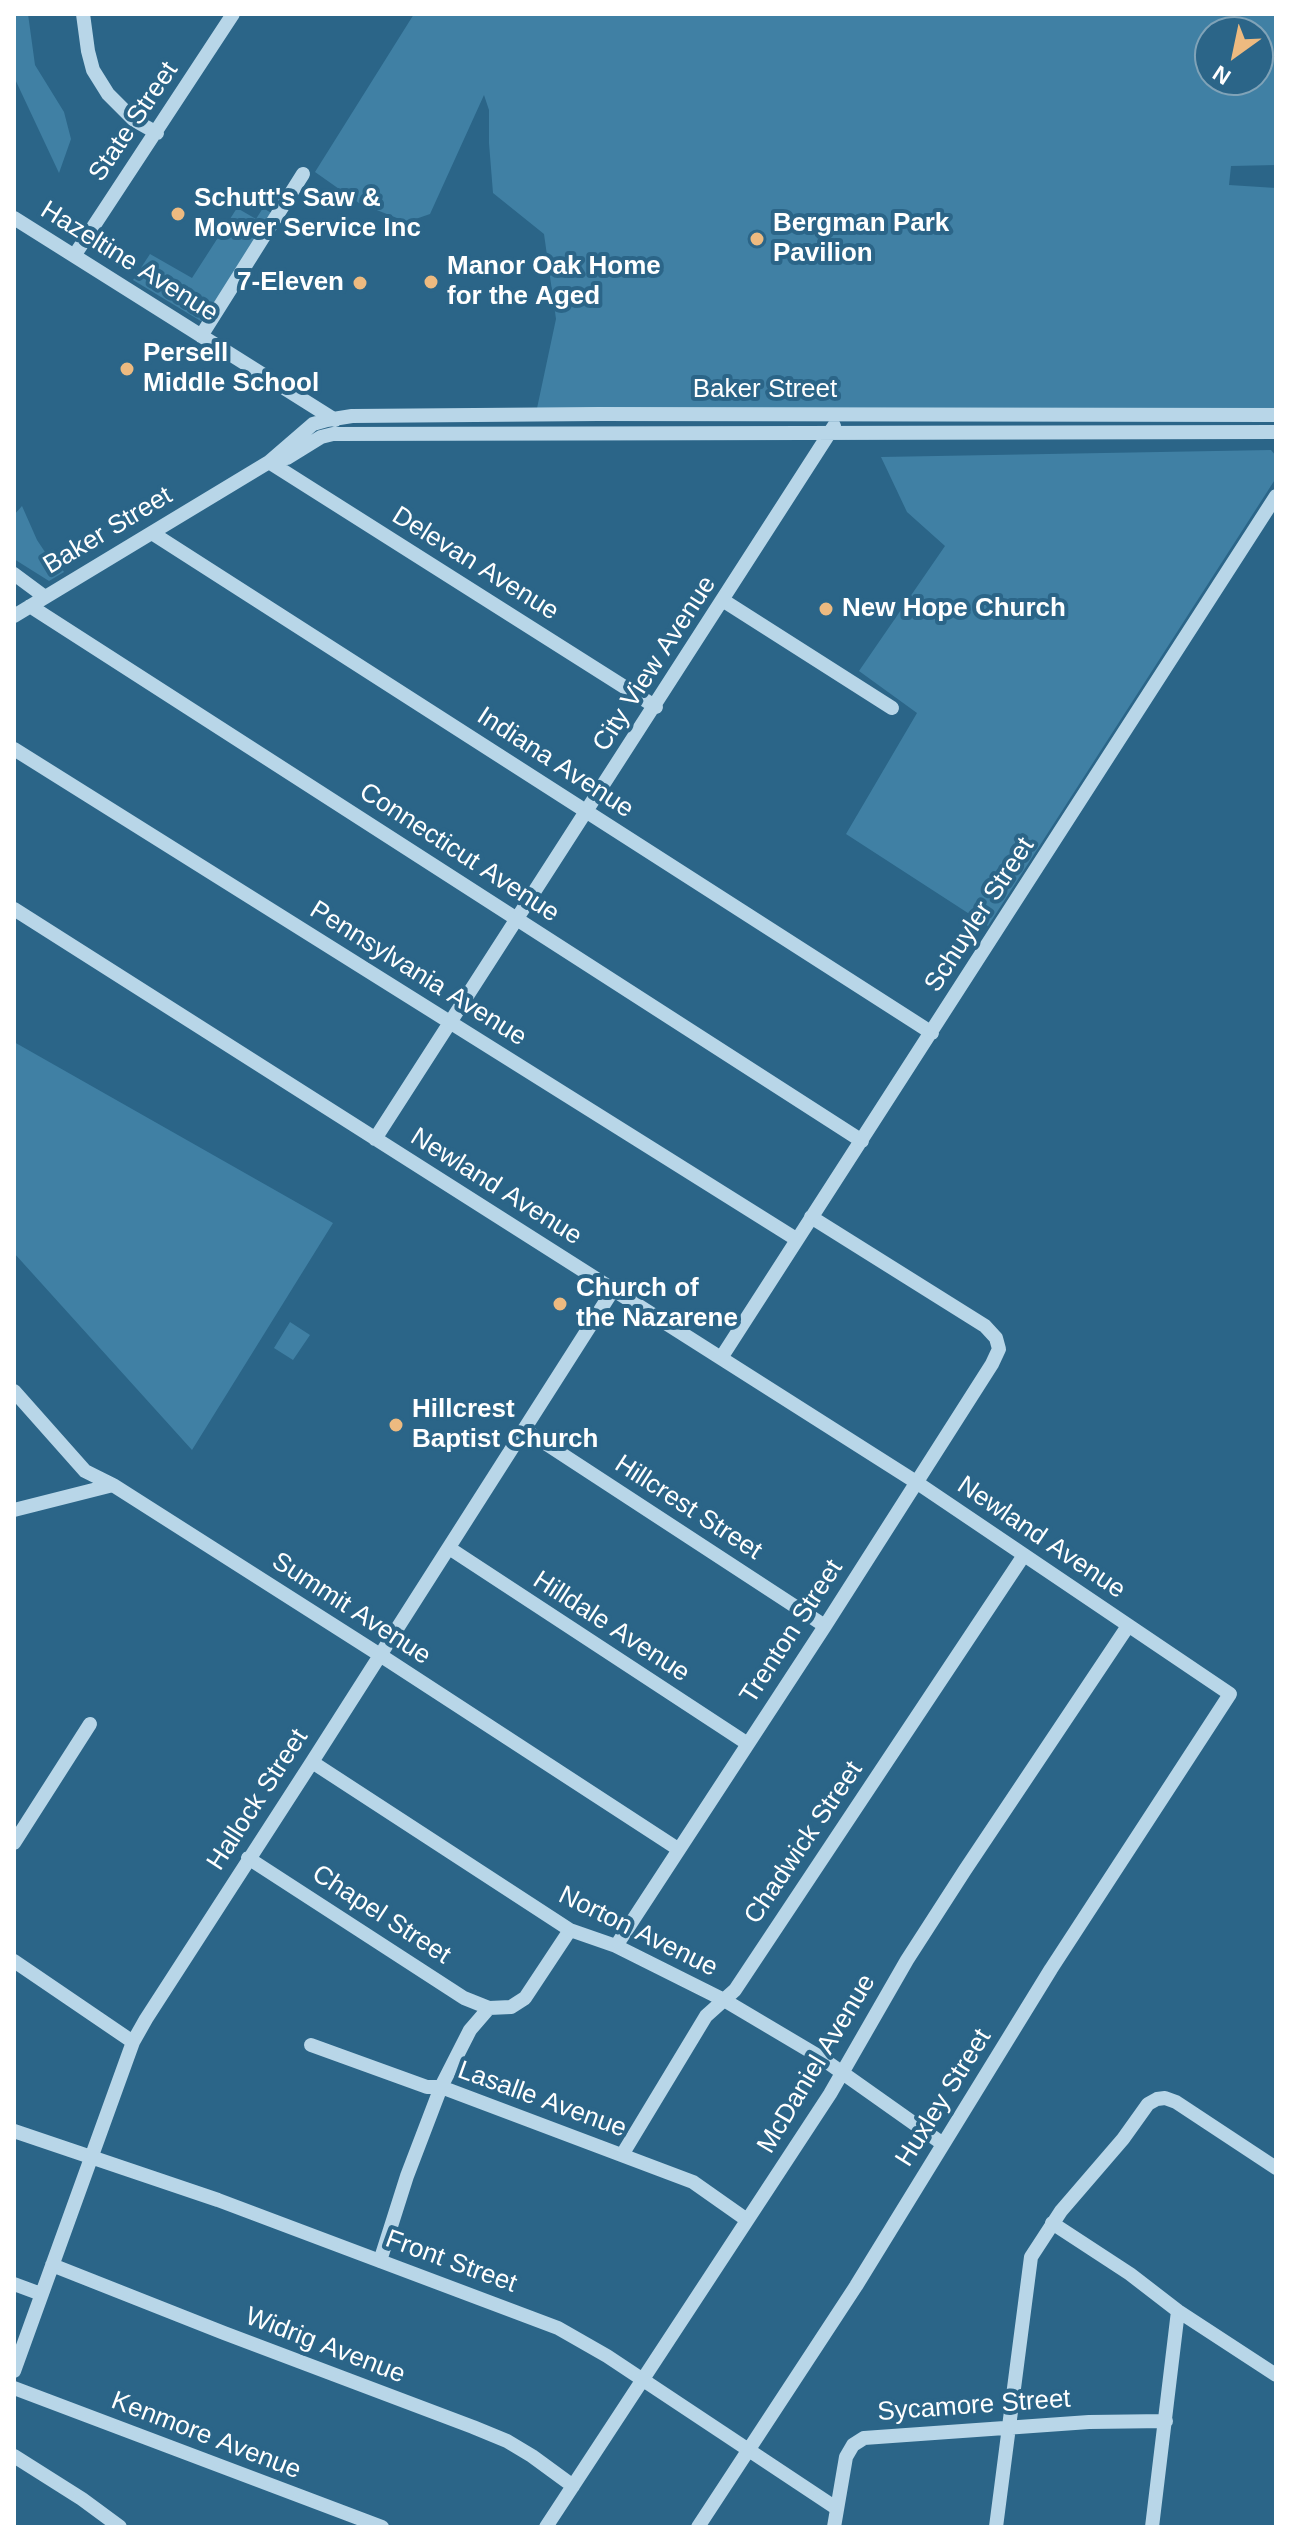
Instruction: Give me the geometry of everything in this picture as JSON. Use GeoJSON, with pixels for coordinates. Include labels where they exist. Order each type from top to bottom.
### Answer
{"type":"FeatureCollection","features":[{"type":"Feature","properties":{"kind":"street"},"geometry":{"type":"LineString","coordinates":[[83,14],[90,61],[108,94],[134,120],[157,133]]}},
{"type":"Feature","properties":{"kind":"street","name":"State Street"},"geometry":{"type":"LineString","coordinates":[[74,256],[233,14]]}},
{"type":"Feature","properties":{"kind":"street"},"geometry":{"type":"LineString","coordinates":[[201,336],[303,174]]}},
{"type":"Feature","properties":{"kind":"street","name":"Hazeltine Avenue"},"geometry":{"type":"LineString","coordinates":[[14,218],[299,399],[354,430],[375,434]]}},
{"type":"Feature","properties":{"kind":"street"},"geometry":{"type":"LineString","coordinates":[[296,439],[303,418],[299,399]]}},
{"type":"Feature","properties":{"kind":"street","name":"Baker Street"},"geometry":{"type":"LineString","coordinates":[[14,616],[269,462],[313,424],[333,419],[352,416],[598,414],[1276,415]]}},
{"type":"Feature","properties":{"kind":"street","name":"City View Avenue"},"geometry":{"type":"LineString","coordinates":[[375,1139],[842,414]]}},
{"type":"Feature","properties":{"kind":"street","name":"Baker Street"},"geometry":{"type":"LineString","coordinates":[[269,462],[287,458],[321,437],[375,434],[1276,432]]}},
{"type":"Feature","properties":{"kind":"street","name":"Delevan Avenue"},"geometry":{"type":"LineString","coordinates":[[269,462],[656,707]]}},
{"type":"Feature","properties":{"kind":"street","name":"Schuyler Street"},"geometry":{"type":"LineString","coordinates":[[721,1358],[1276,496]]}},
{"type":"Feature","properties":{"kind":"street","name":"Indiana Avenue"},"geometry":{"type":"LineString","coordinates":[[152,533],[932,1033]]}},
{"type":"Feature","properties":{"kind":"street"},"geometry":{"type":"LineString","coordinates":[[14,574],[45,597]]}},
{"type":"Feature","properties":{"kind":"street"},"geometry":{"type":"LineString","coordinates":[[724,601],[892,708]]}},
{"type":"Feature","properties":{"kind":"street","name":"Connecticut Avenue"},"geometry":{"type":"LineString","coordinates":[[30,606],[862,1141]]}},
{"type":"Feature","properties":{"kind":"street","name":"Pennsylvania Avenue"},"geometry":{"type":"LineString","coordinates":[[14,749],[796,1239]]}},
{"type":"Feature","properties":{"kind":"street","name":"Newland Avenue"},"geometry":{"type":"LineString","coordinates":[[14,909],[916,1482],[1230,1694]]}},
{"type":"Feature","properties":{"kind":"street","name":"Trenton Street"},"geometry":{"type":"LineString","coordinates":[[616,1946],[825,1626],[999,1349],[997,1340],[985,1326],[811,1217]]}},
{"type":"Feature","properties":{"kind":"street","name":"Hallock Street"},"geometry":{"type":"LineString","coordinates":[[14,2371],[133,2042],[613,1290]]}},
{"type":"Feature","properties":{"kind":"street","name":"Summit Avenue"},"geometry":{"type":"LineString","coordinates":[[14,1391],[85,1471],[113,1485],[380,1655],[678,1849]]}},
{"type":"Feature","properties":{"kind":"street","name":"Hillcrest Street"},"geometry":{"type":"LineString","coordinates":[[525,1430],[825,1626]]}},
{"type":"Feature","properties":{"kind":"street"},"geometry":{"type":"LineString","coordinates":[[14,1510],[113,1485]]}},
{"type":"Feature","properties":{"kind":"street","name":"Hilldale Avenue"},"geometry":{"type":"LineString","coordinates":[[449,1548],[748,1744]]}},
{"type":"Feature","properties":{"kind":"street","name":"Chadwick Street"},"geometry":{"type":"LineString","coordinates":[[622,2155],[706,2016],[743,1978],[1024,1555]]}},
{"type":"Feature","properties":{"kind":"street","name":"McDaniel Avenue"},"geometry":{"type":"LineString","coordinates":[[546,2527],[843,2073],[907,1960],[965,1870],[1128,1626]]}},
{"type":"Feature","properties":{"kind":"street","name":"Huxley Street"},"geometry":{"type":"LineString","coordinates":[[698,2527],[856,2286],[1067,1943],[1230,1694]]}},
{"type":"Feature","properties":{"kind":"street"},"geometry":{"type":"LineString","coordinates":[[14,1843],[90,1724]]}},
{"type":"Feature","properties":{"kind":"street","name":"Norton Avenue"},"geometry":{"type":"LineString","coordinates":[[312,1762],[570,1930],[616,1946],[724,2000],[843,2073],[943,2144]]}},
{"type":"Feature","properties":{"kind":"street","name":"Chapel Street"},"geometry":{"type":"LineString","coordinates":[[248,1858],[464,1998],[489,2008]]}},
{"type":"Feature","properties":{"kind":"street"},"geometry":{"type":"LineString","coordinates":[[380,2261],[407,2176],[441,2087],[470,2030],[489,2008],[511,2007],[525,1998],[570,1930]]}},
{"type":"Feature","properties":{"kind":"street"},"geometry":{"type":"LineString","coordinates":[[14,1961],[133,2042]]}},
{"type":"Feature","properties":{"kind":"street","name":"Lasalle Avenue"},"geometry":{"type":"LineString","coordinates":[[311,2045],[427,2087],[441,2087],[693,2182],[747,2220]]}},
{"type":"Feature","properties":{"kind":"street"},"geometry":{"type":"LineString","coordinates":[[996,2527],[1026,2278],[1031,2257],[1052,2223],[1123,2139],[1148,2104],[1157,2099],[1165,2098],[1276,2168]]}},
{"type":"Feature","properties":{"kind":"street","name":"Front Street"},"geometry":{"type":"LineString","coordinates":[[14,2131],[218,2200],[558,2328],[643,2380],[836,2508]]}},
{"type":"Feature","properties":{"kind":"street"},"geometry":{"type":"LineString","coordinates":[[1052,2223],[1276,2375]]}},
{"type":"Feature","properties":{"kind":"street","name":"Widrig Avenue"},"geometry":{"type":"LineString","coordinates":[[52,2265],[507,2441],[573,2486]]}},
{"type":"Feature","properties":{"kind":"street"},"geometry":{"type":"LineString","coordinates":[[14,2284],[41,2294]]}},
{"type":"Feature","properties":{"kind":"street"},"geometry":{"type":"LineString","coordinates":[[1152,2527],[1178,2311]]}},
{"type":"Feature","properties":{"kind":"street","name":"Kenmore Avenue"},"geometry":{"type":"LineString","coordinates":[[14,2388],[382,2527]]}},
{"type":"Feature","properties":{"kind":"street","name":"Sycamore Street"},"geometry":{"type":"LineString","coordinates":[[834,2527],[846,2457],[853,2445],[864,2438],[1089,2422],[1166,2421]]}},
{"type":"Feature","properties":{"kind":"street"},"geometry":{"type":"LineString","coordinates":[[14,2456],[82,2499],[115,2525]]}},
{"type":"Feature","properties":{"kind":"shaded area"},"geometry":{"type":"Polygon","coordinates":[[[14,14],[28,14],[35,65],[64,112],[71,139],[59,173],[14,77],[14,14]]]}},
{"type":"Feature","properties":{"kind":"shaded area"},"geometry":{"type":"Polygon","coordinates":[[[414,14],[1276,14],[1276,165],[1231,166],[1229,185],[1276,188],[1276,412],[536,413],[556,319],[544,234],[493,193],[489,110],[484,95],[430,214],[407,222],[359,203],[315,172],[414,14]]]}},
{"type":"Feature","properties":{"kind":"shaded area"},"geometry":{"type":"Polygon","coordinates":[[[237,208],[256,219],[263,208],[273,214],[204,323],[133,280],[150,254],[192,278],[237,208]]]}},
{"type":"Feature","properties":{"kind":"shaded area"},"geometry":{"type":"Polygon","coordinates":[[[1271,450],[1276,456],[1276,478],[988,926],[846,834],[917,713],[859,671],[945,546],[907,512],[881,457],[1271,450]]]}},
{"type":"Feature","properties":{"kind":"shaded area"},"geometry":{"type":"Polygon","coordinates":[[[22,506],[37,540],[49,558],[57,561],[64,572],[49,581],[14,559],[14,515],[22,506]]]}},
{"type":"Feature","properties":{"kind":"shaded area"},"geometry":{"type":"Polygon","coordinates":[[[14,1042],[333,1223],[192,1450],[14,1253],[14,1042]]]}},
{"type":"Feature","properties":{"kind":"shaded area"},"geometry":{"type":"Polygon","coordinates":[[[290,1322],[310,1335],[293,1360],[274,1348],[290,1322]]]}},
{"type":"Feature","properties":{"kind":"place","name":"Schutt's Saw & Mower Service Inc"},"geometry":{"type":"Point","coordinates":[178,214]}},
{"type":"Feature","properties":{"kind":"place","name":"Bergman Park Pavilion"},"geometry":{"type":"Point","coordinates":[757,239]}},
{"type":"Feature","properties":{"kind":"place","name":"Manor Oak Home for the Aged"},"geometry":{"type":"Point","coordinates":[431,282]}},
{"type":"Feature","properties":{"kind":"place","name":"7-Eleven"},"geometry":{"type":"Point","coordinates":[360,283]}},
{"type":"Feature","properties":{"kind":"place","name":"Persell Middle School"},"geometry":{"type":"Point","coordinates":[127,369]}},
{"type":"Feature","properties":{"kind":"place","name":"New Hope Church"},"geometry":{"type":"Point","coordinates":[826,609]}},
{"type":"Feature","properties":{"kind":"place","name":"Church of the Nazarene"},"geometry":{"type":"Point","coordinates":[560,1304]}},
{"type":"Feature","properties":{"kind":"place","name":"Hillcrest Baptist Church"},"geometry":{"type":"Point","coordinates":[396,1425]}}]}
